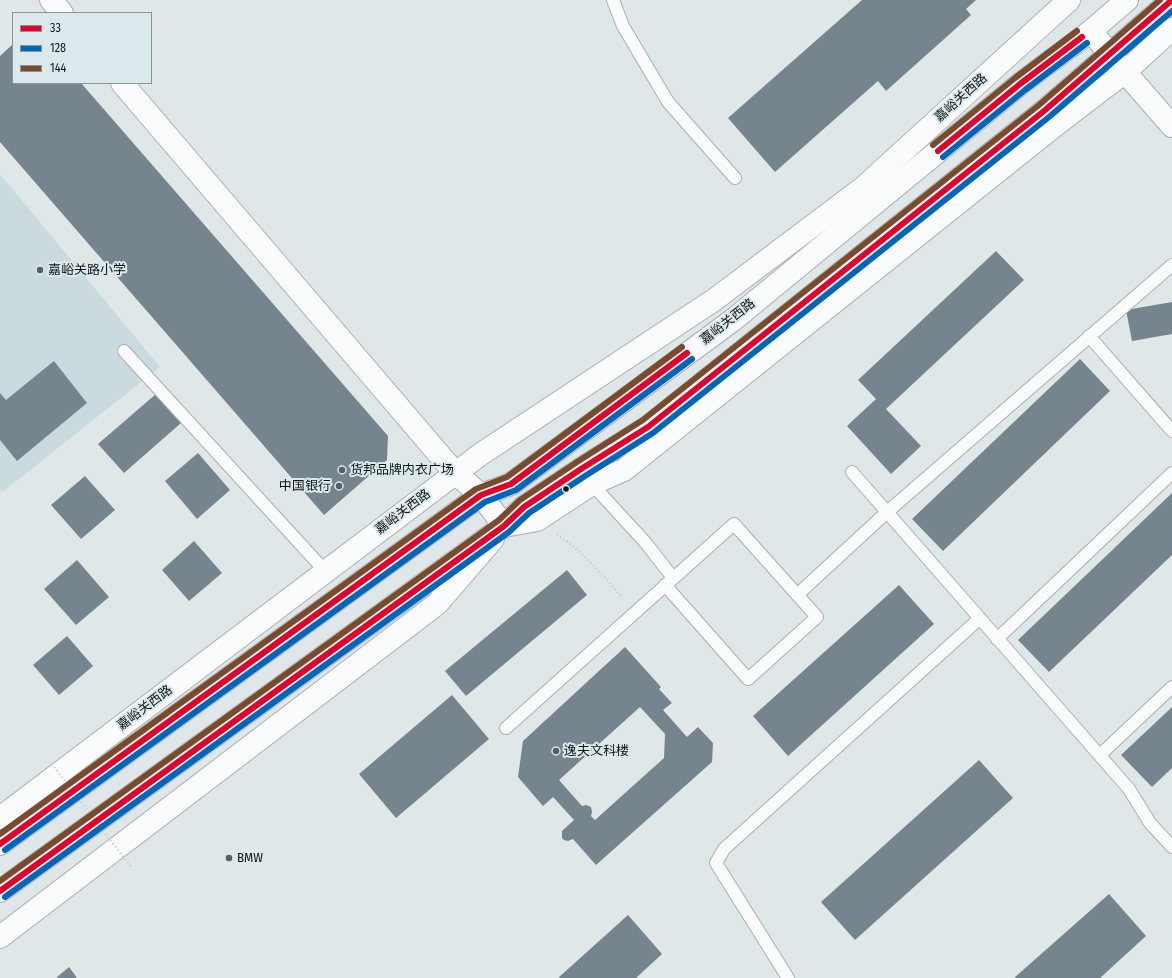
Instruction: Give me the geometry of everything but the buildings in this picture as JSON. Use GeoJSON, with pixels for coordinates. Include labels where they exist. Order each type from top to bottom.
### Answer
{"type":"FeatureCollection","features":[{"type":"Feature","properties":{"kind":"street"},"geometry":{"type":"LineString","coordinates":[[51,0],[61,12]]}},
{"type":"Feature","properties":{"kind":"street","name":"嘉峪关西路"},"geometry":{"type":"LineString","coordinates":[[0,844],[481,496],[511,484],[733,320],[1020,84],[1091,31],[1127,0]]}},
{"type":"Feature","properties":{"kind":"street"},"geometry":{"type":"LineString","coordinates":[[0,891],[504,526],[524,508],[586,476],[1044,111],[1172,0]]}},
{"type":"Feature","properties":{"kind":"street","name":"嘉峪关西路"},"geometry":{"type":"LineString","coordinates":[[0,818],[455,472],[714,300],[864,187],[1059,3]]}},
{"type":"Feature","properties":{"kind":"street"},"geometry":{"type":"LineString","coordinates":[[586,476],[624,470],[1051,129],[1125,72],[1172,29]]}},
{"type":"Feature","properties":{"kind":"street"},"geometry":{"type":"LineString","coordinates":[[1091,31],[1172,126]]}},
{"type":"Feature","properties":{"kind":"street"},"geometry":{"type":"LineString","coordinates":[[123,84],[455,472],[481,496],[504,526]]}},
{"type":"Feature","properties":{"kind":"street"},"geometry":{"type":"LineString","coordinates":[[1,934],[437,604],[504,526]]}},
{"type":"Feature","properties":{"kind":"lane"},"geometry":{"type":"LineString","coordinates":[[613,0],[623,26],[668,102],[735,178]]}},
{"type":"Feature","properties":{"kind":"lane"},"geometry":{"type":"LineString","coordinates":[[797,595],[886,513],[1172,265]]}},
{"type":"Feature","properties":{"kind":"lane"},"geometry":{"type":"LineString","coordinates":[[1089,336],[1172,431]]}},
{"type":"Feature","properties":{"kind":"lane"},"geometry":{"type":"LineString","coordinates":[[124,351],[324,571]]}},
{"type":"Feature","properties":{"kind":"lane"},"geometry":{"type":"LineString","coordinates":[[852,472],[886,513],[1100,755],[1129,789],[1150,823],[1172,847]]}},
{"type":"Feature","properties":{"kind":"lane"},"geometry":{"type":"LineString","coordinates":[[997,639],[1172,473]]}},
{"type":"Feature","properties":{"kind":"lane"},"geometry":{"type":"LineString","coordinates":[[506,728],[669,582],[734,524],[817,617],[748,679],[669,582],[645,542],[586,476]]}},
{"type":"Feature","properties":{"kind":"lane"},"geometry":{"type":"LineString","coordinates":[[788,978],[716,863],[724,849],[979,619]]}},
{"type":"Feature","properties":{"kind":"lane"},"geometry":{"type":"LineString","coordinates":[[1100,755],[1172,687]]}},
{"type":"Feature","properties":{"kind":"path"},"geometry":{"type":"LineString","coordinates":[[52,764],[131,866]]}},
{"type":"Feature","properties":{"kind":"shaded area","name":"嘉峪关路小学"},"geometry":{"type":"Polygon","coordinates":[[[0,174],[160,367],[5,490],[0,491],[0,174]]]}},
{"type":"Feature","properties":{"kind":"transit line","name":"144"},"geometry":{"type":"LineString","coordinates":[[0,881],[499,520],[520,500],[643,420],[1039,105],[1160,0]]}},
{"type":"Feature","properties":{"kind":"transit line","name":"33"},"geometry":{"type":"LineString","coordinates":[[0,891],[504,526],[524,507],[648,427],[1044,111],[1172,0]]}},
{"type":"Feature","properties":{"kind":"transit line","name":"128"},"geometry":{"type":"LineString","coordinates":[[5,897],[509,532],[529,513],[653,433],[1049,117],[1172,11]]}},
{"type":"Feature","properties":{"kind":"transit line","name":"144"},"geometry":{"type":"LineString","coordinates":[[933,145],[1015,78],[1077,31]]}},
{"type":"Feature","properties":{"kind":"transit line","name":"33"},"geometry":{"type":"LineString","coordinates":[[938,151],[1020,84],[1082,37]]}},
{"type":"Feature","properties":{"kind":"transit line","name":"128"},"geometry":{"type":"LineString","coordinates":[[943,157],[1025,90],[1087,43]]}},
{"type":"Feature","properties":{"kind":"transit line","name":"144"},"geometry":{"type":"LineString","coordinates":[[0,834],[476,489],[507,477],[682,347]]}},
{"type":"Feature","properties":{"kind":"transit line","name":"33"},"geometry":{"type":"LineString","coordinates":[[0,844],[481,495],[511,484],[687,353]]}},
{"type":"Feature","properties":{"kind":"transit line","name":"128"},"geometry":{"type":"LineString","coordinates":[[5,850],[485,502],[516,490],[692,359]]}},
{"type":"Feature","properties":{"kind":"place","name":"嘉峪关路小学"},"geometry":{"type":"Point","coordinates":[40,270]}},
{"type":"Feature","properties":{"kind":"place","name":"货邦品牌内衣广场"},"geometry":{"type":"Point","coordinates":[342,470]}},
{"type":"Feature","properties":{"kind":"place","name":"中国银行"},"geometry":{"type":"Point","coordinates":[339,486]}},
{"type":"Feature","properties":{"kind":"place","name":"逸夫文科楼"},"geometry":{"type":"Point","coordinates":[556,751]}},
{"type":"Feature","properties":{"kind":"place","name":"BMW"},"geometry":{"type":"Point","coordinates":[229,858]}}]}
